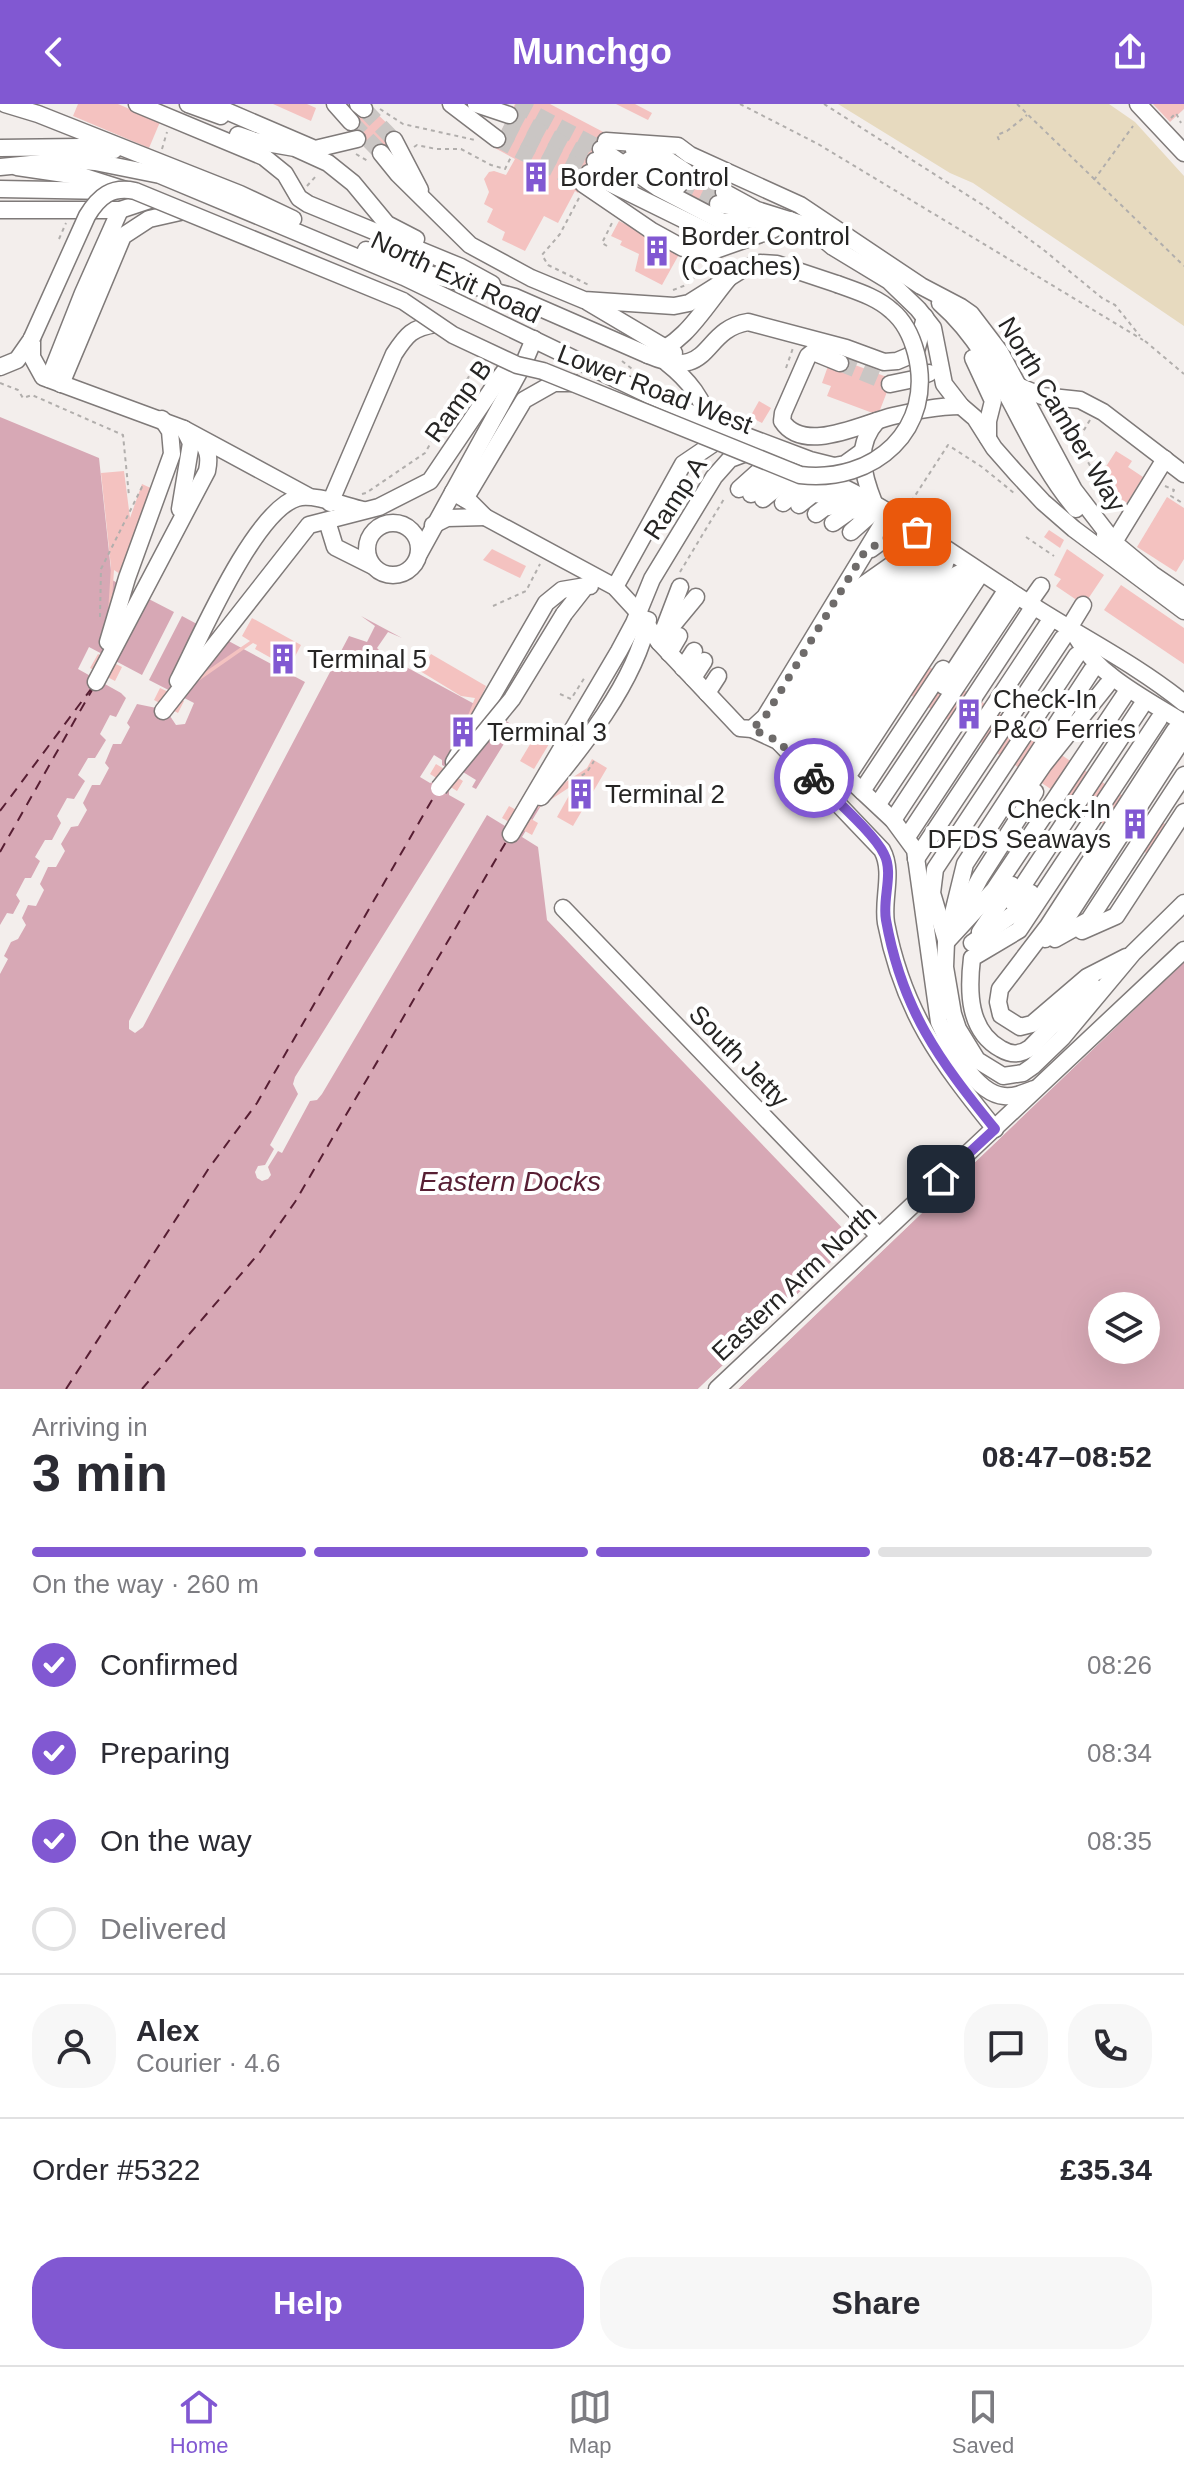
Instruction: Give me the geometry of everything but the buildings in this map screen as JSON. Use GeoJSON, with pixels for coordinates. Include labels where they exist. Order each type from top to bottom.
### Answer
{"type":"FeatureCollection","features":[{"type":"Feature","properties":{"kind":"lane"},"geometry":{"type":"LineString","coordinates":[[5,104],[164,158],[280,214]]}},
{"type":"Feature","properties":{"kind":"lane"},"geometry":{"type":"LineString","coordinates":[[137,104],[264,157],[285,174],[298,196],[308,204],[461,267],[515,297],[648,355],[667,355],[690,362],[702,357],[725,330],[748,322],[884,362],[897,361],[917,348],[925,317]]}},
{"type":"Feature","properties":{"kind":"lane"},"geometry":{"type":"LineString","coordinates":[[163,104],[255,141],[284,145]]}},
{"type":"Feature","properties":{"kind":"lane"},"geometry":{"type":"LineString","coordinates":[[0,189],[110,191],[123,188],[135,191],[403,301],[453,335],[520,365],[543,371],[800,475],[835,477],[865,466],[892,447],[910,424],[920,391],[919,366],[913,340],[893,311],[872,298],[777,264],[760,263],[743,269],[689,303],[674,306],[589,294],[474,262],[399,231],[378,215],[353,183],[324,162],[235,121],[188,104]]}},
{"type":"Feature","properties":{"kind":"lane"},"geometry":{"type":"LineString","coordinates":[[210,104],[315,149],[352,144]]}},
{"type":"Feature","properties":{"kind":"lane"},"geometry":{"type":"LineString","coordinates":[[337,104],[361,110]]}},
{"type":"Feature","properties":{"kind":"lane"},"geometry":{"type":"LineString","coordinates":[[1138,104],[1184,153]]}},
{"type":"Feature","properties":{"kind":"lane"},"geometry":{"type":"LineString","coordinates":[[462,105],[503,128]]}},
{"type":"Feature","properties":{"kind":"lane"},"geometry":{"type":"LineString","coordinates":[[462,105],[503,128]]}},
{"type":"Feature","properties":{"kind":"lane"},"geometry":{"type":"LineString","coordinates":[[394,140],[392,158],[428,205],[470,245],[531,278]]}},
{"type":"Feature","properties":{"kind":"lane"},"geometry":{"type":"LineString","coordinates":[[593,166],[678,146],[690,155],[800,205],[921,286]]}},
{"type":"Feature","properties":{"kind":"lane"},"geometry":{"type":"LineString","coordinates":[[0,148],[98,148],[129,153],[417,271],[515,297]]}},
{"type":"Feature","properties":{"kind":"lane","name":"North Exit Road"},"geometry":{"type":"LineString","coordinates":[[8,167],[71,160],[160,175],[404,277],[651,396],[708,420],[810,460],[834,466],[845,464],[863,451]]}},
{"type":"Feature","properties":{"kind":"lane"},"geometry":{"type":"LineString","coordinates":[[593,166],[668,160],[682,179]]}},
{"type":"Feature","properties":{"kind":"lane"},"geometry":{"type":"LineString","coordinates":[[593,166],[651,203],[713,234],[753,236]]}},
{"type":"Feature","properties":{"kind":"lane"},"geometry":{"type":"LineString","coordinates":[[593,166],[620,209],[683,248],[707,253],[772,230],[786,219]]}},
{"type":"Feature","properties":{"kind":"lane"},"geometry":{"type":"LineString","coordinates":[[593,166],[658,188],[723,222],[786,219]]}},
{"type":"Feature","properties":{"kind":"lane"},"geometry":{"type":"LineString","coordinates":[[593,166],[639,223]]}},
{"type":"Feature","properties":{"kind":"lane","name":"Lower Road West"},"geometry":{"type":"LineString","coordinates":[[8,167],[85,177],[150,200],[328,274],[520,365],[579,383],[622,404],[805,470],[883,507],[1011,599]]}},
{"type":"Feature","properties":{"kind":"lane"},"geometry":{"type":"LineString","coordinates":[[749,182],[786,219]]}},
{"type":"Feature","properties":{"kind":"lane"},"geometry":{"type":"LineString","coordinates":[[0,367],[23,354],[87,216],[110,191]]}},
{"type":"Feature","properties":{"kind":"lane"},"geometry":{"type":"LineString","coordinates":[[721,198],[842,234]]}},
{"type":"Feature","properties":{"kind":"lane"},"geometry":{"type":"LineString","coordinates":[[0,210],[120,210],[150,200]]}},
{"type":"Feature","properties":{"kind":"lane"},"geometry":{"type":"LineString","coordinates":[[55,382],[83,293],[120,210]]}},
{"type":"Feature","properties":{"kind":"lane"},"geometry":{"type":"LineString","coordinates":[[55,382],[123,236],[149,219],[180,212]]}},
{"type":"Feature","properties":{"kind":"lane"},"geometry":{"type":"LineString","coordinates":[[808,226],[833,247],[889,281],[925,317],[933,328],[944,384],[975,418],[988,440]]}},
{"type":"Feature","properties":{"kind":"lane"},"geometry":{"type":"LineString","coordinates":[[667,355],[728,279]]}},
{"type":"Feature","properties":{"kind":"lane","name":"North Camber Way"},"geometry":{"type":"LineString","coordinates":[[889,281],[913,295],[946,322],[974,359],[993,401],[988,421],[988,440],[1016,473],[1074,529],[1184,611]]}},
{"type":"Feature","properties":{"kind":"lane","name":"North Camber Way"},"geometry":{"type":"LineString","coordinates":[[921,286],[971,314],[1000,352],[1074,490],[1114,542]]}},
{"type":"Feature","properties":{"kind":"lane","name":"North Camber Way"},"geometry":{"type":"LineString","coordinates":[[921,286],[968,332],[1051,476],[1081,515],[1184,596]]}},
{"type":"Feature","properties":{"kind":"lane"},"geometry":{"type":"LineString","coordinates":[[589,294],[667,355],[708,411],[713,439],[683,464],[615,587]]}},
{"type":"Feature","properties":{"kind":"lane"},"geometry":{"type":"LineString","coordinates":[[330,503],[402,340],[416,327],[436,324]]}},
{"type":"Feature","properties":{"kind":"lane"},"geometry":{"type":"LineString","coordinates":[[800,336],[808,356]]}},
{"type":"Feature","properties":{"kind":"lane"},"geometry":{"type":"LineString","coordinates":[[32,338],[32,357],[43,377],[162,419],[308,496],[368,511]]}},
{"type":"Feature","properties":{"kind":"lane"},"geometry":{"type":"LineString","coordinates":[[405,526],[459,496],[534,339]]}},
{"type":"Feature","properties":{"kind":"lane"},"geometry":{"type":"LineString","coordinates":[[840,363],[820,353],[813,352],[808,356],[783,413],[782,421],[787,429],[805,436],[833,435],[926,409],[961,406]]}},
{"type":"Feature","properties":{"kind":"lane"},"geometry":{"type":"LineString","coordinates":[[890,384],[928,374],[939,363]]}},
{"type":"Feature","properties":{"kind":"lane","name":"Ramp B"},"geometry":{"type":"LineString","coordinates":[[414,491],[433,479],[507,368],[520,365]]}},
{"type":"Feature","properties":{"kind":"lane"},"geometry":{"type":"LineString","coordinates":[[327,521],[335,547],[385,575],[403,574],[410,569],[433,525],[459,496],[524,400],[554,383],[579,383]]}},
{"type":"Feature","properties":{"kind":"lane"},"geometry":{"type":"LineString","coordinates":[[1018,386],[1060,400]]}},
{"type":"Feature","properties":{"kind":"lane"},"geometry":{"type":"LineString","coordinates":[[1038,426],[1042,413],[1049,412],[1060,400],[1069,397],[1080,400],[1103,412],[1184,474]]}},
{"type":"Feature","properties":{"kind":"lane"},"geometry":{"type":"LineString","coordinates":[[162,419],[170,431],[172,454],[127,578],[96,682],[207,471],[207,448],[190,432]]}},
{"type":"Feature","properties":{"kind":"lane"},"geometry":{"type":"LineString","coordinates":[[877,421],[863,451],[863,473],[883,507]]}},
{"type":"Feature","properties":{"kind":"lane","name":"Ramp A"},"geometry":{"type":"LineString","coordinates":[[652,579],[722,465],[746,453]]}},
{"type":"Feature","properties":{"kind":"lane"},"geometry":{"type":"LineString","coordinates":[[1114,542],[1165,459]]}},
{"type":"Feature","properties":{"kind":"lane"},"geometry":{"type":"LineString","coordinates":[[805,470],[761,478],[799,510],[883,507]]}},
{"type":"Feature","properties":{"kind":"lane","name":"North Camber Way"},"geometry":{"type":"LineString","coordinates":[[1016,473],[1065,508],[1081,515]]}},
{"type":"Feature","properties":{"kind":"lane"},"geometry":{"type":"LineString","coordinates":[[799,510],[778,486],[793,478],[828,480]]}},
{"type":"Feature","properties":{"kind":"lane"},"geometry":{"type":"LineString","coordinates":[[799,510],[806,490],[828,480]]}},
{"type":"Feature","properties":{"kind":"lane"},"geometry":{"type":"LineString","coordinates":[[308,496],[282,505],[244,556],[163,711],[309,525],[368,511],[414,491]]}},
{"type":"Feature","properties":{"kind":"lane"},"geometry":{"type":"LineString","coordinates":[[371,565],[366,551],[374,530],[414,491]]}},
{"type":"Feature","properties":{"kind":"lane"},"geometry":{"type":"LineString","coordinates":[[799,510],[813,494],[883,507]]}},
{"type":"Feature","properties":{"kind":"lane"},"geometry":{"type":"LineString","coordinates":[[459,496],[485,517],[615,587],[705,690],[798,762],[873,839],[887,858],[885,912],[901,984],[933,1048],[995,1129]]}},
{"type":"Feature","properties":{"kind":"lane"},"geometry":{"type":"LineString","coordinates":[[799,510],[883,507]]}},
{"type":"Feature","properties":{"kind":"lane"},"geometry":{"type":"LineString","coordinates":[[705,690],[771,707],[864,553],[883,507]]}},
{"type":"Feature","properties":{"kind":"lane"},"geometry":{"type":"LineString","coordinates":[[433,525],[447,518],[485,517]]}},
{"type":"Feature","properties":{"kind":"lane"},"geometry":{"type":"LineString","coordinates":[[382,525],[405,526],[416,538],[419,554]]}},
{"type":"Feature","properties":{"kind":"lane"},"geometry":{"type":"LineString","coordinates":[[864,553],[886,538],[917,532]]}},
{"type":"Feature","properties":{"kind":"lane"},"geometry":{"type":"LineString","coordinates":[[798,762],[885,570],[900,559],[1011,599],[1083,649],[1149,712]]}},
{"type":"Feature","properties":{"kind":"lane"},"geometry":{"type":"LineString","coordinates":[[798,762],[897,569],[1011,599],[1149,712]]}},
{"type":"Feature","properties":{"kind":"lane"},"geometry":{"type":"LineString","coordinates":[[798,762],[958,576],[1011,599],[1157,695],[1184,705]]}},
{"type":"Feature","properties":{"kind":"lane"},"geometry":{"type":"LineString","coordinates":[[586,586],[564,614],[512,699],[439,788],[546,603],[562,590],[586,586],[643,588],[652,579]]}},
{"type":"Feature","properties":{"kind":"lane"},"geometry":{"type":"LineString","coordinates":[[643,618],[581,710],[511,834],[589,738],[633,662],[652,579]]}},
{"type":"Feature","properties":{"kind":"lane"},"geometry":{"type":"LineString","coordinates":[[798,762],[919,582],[1011,599],[1083,605]]}},
{"type":"Feature","properties":{"kind":"lane"},"geometry":{"type":"LineString","coordinates":[[1034,1089],[1017,1096],[995,1094],[972,1076],[946,1038],[939,1022],[918,877],[888,818],[847,777],[1011,599],[1041,586]]}},
{"type":"Feature","properties":{"kind":"lane"},"geometry":{"type":"LineString","coordinates":[[686,589],[705,690]]}},
{"type":"Feature","properties":{"kind":"lane"},"geometry":{"type":"LineString","coordinates":[[888,818],[1011,599]]}},
{"type":"Feature","properties":{"kind":"lane"},"geometry":{"type":"LineString","coordinates":[[888,818],[1011,599]]}},
{"type":"Feature","properties":{"kind":"lane"},"geometry":{"type":"LineString","coordinates":[[888,818],[1011,599]]}},
{"type":"Feature","properties":{"kind":"lane"},"geometry":{"type":"LineString","coordinates":[[918,877],[1011,599]]}},
{"type":"Feature","properties":{"kind":"lane"},"geometry":{"type":"LineString","coordinates":[[946,942],[932,893],[1011,599]]}},
{"type":"Feature","properties":{"kind":"lane"},"geometry":{"type":"LineString","coordinates":[[1011,599],[965,864],[946,942],[948,1000],[958,1029],[977,1060],[1003,1076],[1023,1073],[1049,1052],[1133,953],[1184,903]]}},
{"type":"Feature","properties":{"kind":"lane"},"geometry":{"type":"LineString","coordinates":[[705,690],[715,674]]}},
{"type":"Feature","properties":{"kind":"lane"},"geometry":{"type":"LineString","coordinates":[[705,690],[715,674]]}},
{"type":"Feature","properties":{"kind":"lane"},"geometry":{"type":"LineString","coordinates":[[705,690],[715,674]]}},
{"type":"Feature","properties":{"kind":"lane"},"geometry":{"type":"LineString","coordinates":[[946,942],[1149,712]]}},
{"type":"Feature","properties":{"kind":"lane"},"geometry":{"type":"LineString","coordinates":[[946,942],[972,871],[1044,764],[1149,712]]}},
{"type":"Feature","properties":{"kind":"lane"},"geometry":{"type":"LineString","coordinates":[[972,950],[1019,930],[1149,712]]}},
{"type":"Feature","properties":{"kind":"lane"},"geometry":{"type":"LineString","coordinates":[[972,950],[1011,903],[1149,712]]}},
{"type":"Feature","properties":{"kind":"lane"},"geometry":{"type":"LineString","coordinates":[[1133,953],[1087,977],[1032,1024],[1020,1027],[1001,1015],[998,1002],[1000,989],[1023,958],[1033,928],[1149,712]]}},
{"type":"Feature","properties":{"kind":"lane"},"geometry":{"type":"LineString","coordinates":[[1023,958],[1076,922],[1184,756]]}},
{"type":"Feature","properties":{"kind":"lane"},"geometry":{"type":"LineString","coordinates":[[1023,958],[1089,920],[1184,775]]}},
{"type":"Feature","properties":{"kind":"lane"},"geometry":{"type":"LineString","coordinates":[[1023,958],[1102,918],[1184,793]]}},
{"type":"Feature","properties":{"kind":"lane"},"geometry":{"type":"LineString","coordinates":[[1023,958],[1116,916],[1184,812]]}},
{"type":"Feature","properties":{"kind":"lane"},"geometry":{"type":"LineString","coordinates":[[994,890],[972,950],[970,1000],[980,1030],[993,1044],[1013,1054],[1030,1048],[1094,984],[1133,953]]}},
{"type":"Feature","properties":{"kind":"lane","name":"South Jetty"},"geometry":{"type":"LineString","coordinates":[[563,908],[879,1236]]}},
{"type":"Feature","properties":{"kind":"lane","name":"Eastern Arm North"},"geometry":{"type":"LineString","coordinates":[[717,1389],[1184,950]]}},
{"type":"Feature","properties":{"kind":"lane"},"geometry":{"type":"LineString","coordinates":[[1056,1068],[1106,998],[1133,953]]}},
{"type":"Feature","properties":{"kind":"path"},"geometry":{"type":"LineString","coordinates":[[740,104],[818,144],[1143,340],[1184,374]]}},
{"type":"Feature","properties":{"kind":"path"},"geometry":{"type":"LineString","coordinates":[[824,104],[1014,227],[1102,298],[1115,305],[1143,340]]}},
{"type":"Feature","properties":{"kind":"path"},"geometry":{"type":"LineString","coordinates":[[1017,104],[1184,266]]}},
{"type":"Feature","properties":{"kind":"path"},"geometry":{"type":"LineString","coordinates":[[361,110],[425,131],[485,142],[503,128]]}},
{"type":"Feature","properties":{"kind":"path"},"geometry":{"type":"LineString","coordinates":[[999,140],[997,135],[1028,114]]}},
{"type":"Feature","properties":{"kind":"path"},"geometry":{"type":"LineString","coordinates":[[164,158],[168,126]]}},
{"type":"Feature","properties":{"kind":"path"},"geometry":{"type":"LineString","coordinates":[[1094,180],[1133,126]]}},
{"type":"Feature","properties":{"kind":"path"},"geometry":{"type":"LineString","coordinates":[[352,144],[385,168],[392,158],[417,145],[461,149],[505,169],[511,157]]}},
{"type":"Feature","properties":{"kind":"path"},"geometry":{"type":"LineString","coordinates":[[298,196],[324,162]]}},
{"type":"Feature","properties":{"kind":"path"},"geometry":{"type":"LineString","coordinates":[[589,294],[548,265],[542,255],[560,234],[593,166]]}},
{"type":"Feature","properties":{"kind":"path"},"geometry":{"type":"LineString","coordinates":[[607,246],[602,243],[620,209]]}},
{"type":"Feature","properties":{"kind":"path"},"geometry":{"type":"LineString","coordinates":[[59,239],[68,218]]}},
{"type":"Feature","properties":{"kind":"path"},"geometry":{"type":"LineString","coordinates":[[661,293],[686,285],[701,271]]}},
{"type":"Feature","properties":{"kind":"path"},"geometry":{"type":"LineString","coordinates":[[782,377],[800,336]]}},
{"type":"Feature","properties":{"kind":"path"},"geometry":{"type":"LineString","coordinates":[[621,359],[638,375]]}},
{"type":"Feature","properties":{"kind":"path"},"geometry":{"type":"LineString","coordinates":[[357,494],[366,493],[425,453],[476,364]]}},
{"type":"Feature","properties":{"kind":"path"},"geometry":{"type":"LineString","coordinates":[[0,383],[18,390],[23,398],[32,395],[123,435],[129,496]]}},
{"type":"Feature","properties":{"kind":"path"},"geometry":{"type":"LineString","coordinates":[[1093,414],[1076,447],[1095,475],[1103,507]]}},
{"type":"Feature","properties":{"kind":"path"},"geometry":{"type":"LineString","coordinates":[[883,507],[948,445],[1022,498]]}},
{"type":"Feature","properties":{"kind":"path"},"geometry":{"type":"LineString","coordinates":[[686,589],[724,499]]}},
{"type":"Feature","properties":{"kind":"path"},"geometry":{"type":"LineString","coordinates":[[1026,537],[1054,556]]}},
{"type":"Feature","properties":{"kind":"path"},"geometry":{"type":"LineString","coordinates":[[493,606],[526,591],[547,550]]}},
{"type":"Feature","properties":{"kind":"path"},"geometry":{"type":"LineString","coordinates":[[560,694],[571,699],[585,677]]}},
{"type":"Feature","properties":{"kind":"shaded area"},"geometry":{"type":"Polygon","coordinates":[[[838,104],[1109,104],[1135,122],[1184,176],[1184,326],[973,183],[950,173],[838,104]]]}},
{"type":"Feature","properties":{"kind":"water"},"geometry":{"type":"Polygon","coordinates":[[[0,417],[99,458],[112,580],[174,612],[142,675],[89,647],[78,669],[126,698],[116,717],[110,715],[100,734],[106,740],[95,758],[88,758],[78,775],[85,781],[74,799],[67,798],[57,816],[61,823],[52,840],[45,840],[35,857],[40,861],[31,878],[25,878],[16,895],[20,901],[13,914],[7,913],[0,925],[0,417]]]}},
{"type":"Feature","properties":{"kind":"water","name":"Eastern Docks"},"geometry":{"type":"Polygon","coordinates":[[[182,616],[305,682],[129,1021],[129,1029],[135,1033],[143,1027],[349,636],[367,642],[375,626],[361,616],[402,638],[388,632],[377,648],[384,655],[515,726],[476,789],[472,787],[476,780],[442,765],[442,760],[434,755],[420,777],[430,783],[436,781],[449,789],[449,795],[465,804],[295,1077],[293,1084],[298,1094],[270,1145],[274,1149],[265,1165],[258,1166],[255,1172],[257,1178],[262,1181],[271,1175],[268,1167],[278,1151],[282,1153],[310,1101],[317,1100],[322,1094],[487,815],[505,826],[559,736],[577,746],[522,837],[538,847],[547,920],[848,1234],[847,1247],[698,1389],[0,1389],[0,974],[8,959],[4,956],[26,925],[22,918],[28,905],[36,906],[44,890],[40,884],[48,867],[56,867],[65,851],[61,844],[71,827],[78,826],[87,810],[83,803],[92,785],[100,785],[109,768],[105,763],[113,744],[121,744],[137,704],[171,711],[170,716],[176,725],[185,724],[194,703],[149,680],[182,616]]]}},
{"type":"Feature","properties":{"kind":"water"},"geometry":{"type":"Polygon","coordinates":[[[1184,962],[1184,1389],[738,1389],[1184,962]]]}},
{"type":"Feature","properties":{"kind":"pier"},"geometry":{"type":"Polygon","coordinates":[[[1184,958],[1184,962],[738,1389],[734,1389],[1005,1126],[1184,958]]]}},
{"type":"Feature","properties":{"kind":"pier"},"geometry":{"type":"Polygon","coordinates":[[[851,1243],[850,1250],[704,1389],[698,1389],[851,1243]]]}},
{"type":"Feature","properties":{"kind":"ferry route"},"geometry":{"type":"LineString","coordinates":[[0,811],[91,689]]}},
{"type":"Feature","properties":{"kind":"ferry route"},"geometry":{"type":"LineString","coordinates":[[0,852],[92,690]]}},
{"type":"Feature","properties":{"kind":"ferry route"},"geometry":{"type":"LineString","coordinates":[[66,1389],[209,1168],[257,1103],[436,793]]}},
{"type":"Feature","properties":{"kind":"ferry route"},"geometry":{"type":"LineString","coordinates":[[142,1389],[260,1252],[295,1202],[506,842]]}},
{"type":"Feature","properties":{"kind":"tunnel"},"geometry":{"type":"LineString","coordinates":[[516,104],[601,149]]}},
{"type":"Feature","properties":{"kind":"tunnel"},"geometry":{"type":"LineString","coordinates":[[364,109],[394,140]]}},
{"type":"Feature","properties":{"kind":"tunnel"},"geometry":{"type":"LineString","coordinates":[[509,115],[595,161]]}},
{"type":"Feature","properties":{"kind":"tunnel"},"geometry":{"type":"LineString","coordinates":[[351,122],[381,153]]}},
{"type":"Feature","properties":{"kind":"tunnel"},"geometry":{"type":"LineString","coordinates":[[502,129],[589,173]]}},
{"type":"Feature","properties":{"kind":"tunnel"},"geometry":{"type":"LineString","coordinates":[[497,139],[583,184]]}},
{"type":"Feature","properties":{"kind":"tunnel"},"geometry":{"type":"LineString","coordinates":[[686,172],[724,192]]}},
{"type":"Feature","properties":{"kind":"tunnel"},"geometry":{"type":"LineString","coordinates":[[679,185],[718,204]]}},
{"type":"Feature","properties":{"kind":"tunnel"},"geometry":{"type":"LineString","coordinates":[[840,363],[890,384]]}},
{"type":"Feature","properties":{"kind":"way so far"},"geometry":{"type":"LineString","coordinates":[[814,778],[778,741],[752,729],[765,717],[864,553],[886,538],[917,532]]}},
{"type":"Feature","properties":{"kind":"place","name":"Border Control"},"geometry":{"type":"Point","coordinates":[536,177]}},
{"type":"Feature","properties":{"kind":"place","name":"Border Control (Coaches)"},"geometry":{"type":"Point","coordinates":[657,251]}},
{"type":"Feature","properties":{"kind":"place","name":"Terminal 5"},"geometry":{"type":"Point","coordinates":[283,659]}},
{"type":"Feature","properties":{"kind":"place","name":"Check-In P&O Ferries"},"geometry":{"type":"Point","coordinates":[969,714]}},
{"type":"Feature","properties":{"kind":"place","name":"Terminal 3"},"geometry":{"type":"Point","coordinates":[463,732]}},
{"type":"Feature","properties":{"kind":"place","name":"Terminal 2"},"geometry":{"type":"Point","coordinates":[581,794]}},
{"type":"Feature","properties":{"kind":"place","name":"Check-In DFDS Seaways"},"geometry":{"type":"Point","coordinates":[1135,824]}},
{"type":"Feature","properties":{"kind":"route"},"geometry":{"type":"LineString","coordinates":[[814,778],[873,839],[887,858],[885,912],[901,984],[933,1048],[995,1129],[941,1179]]}}]}
